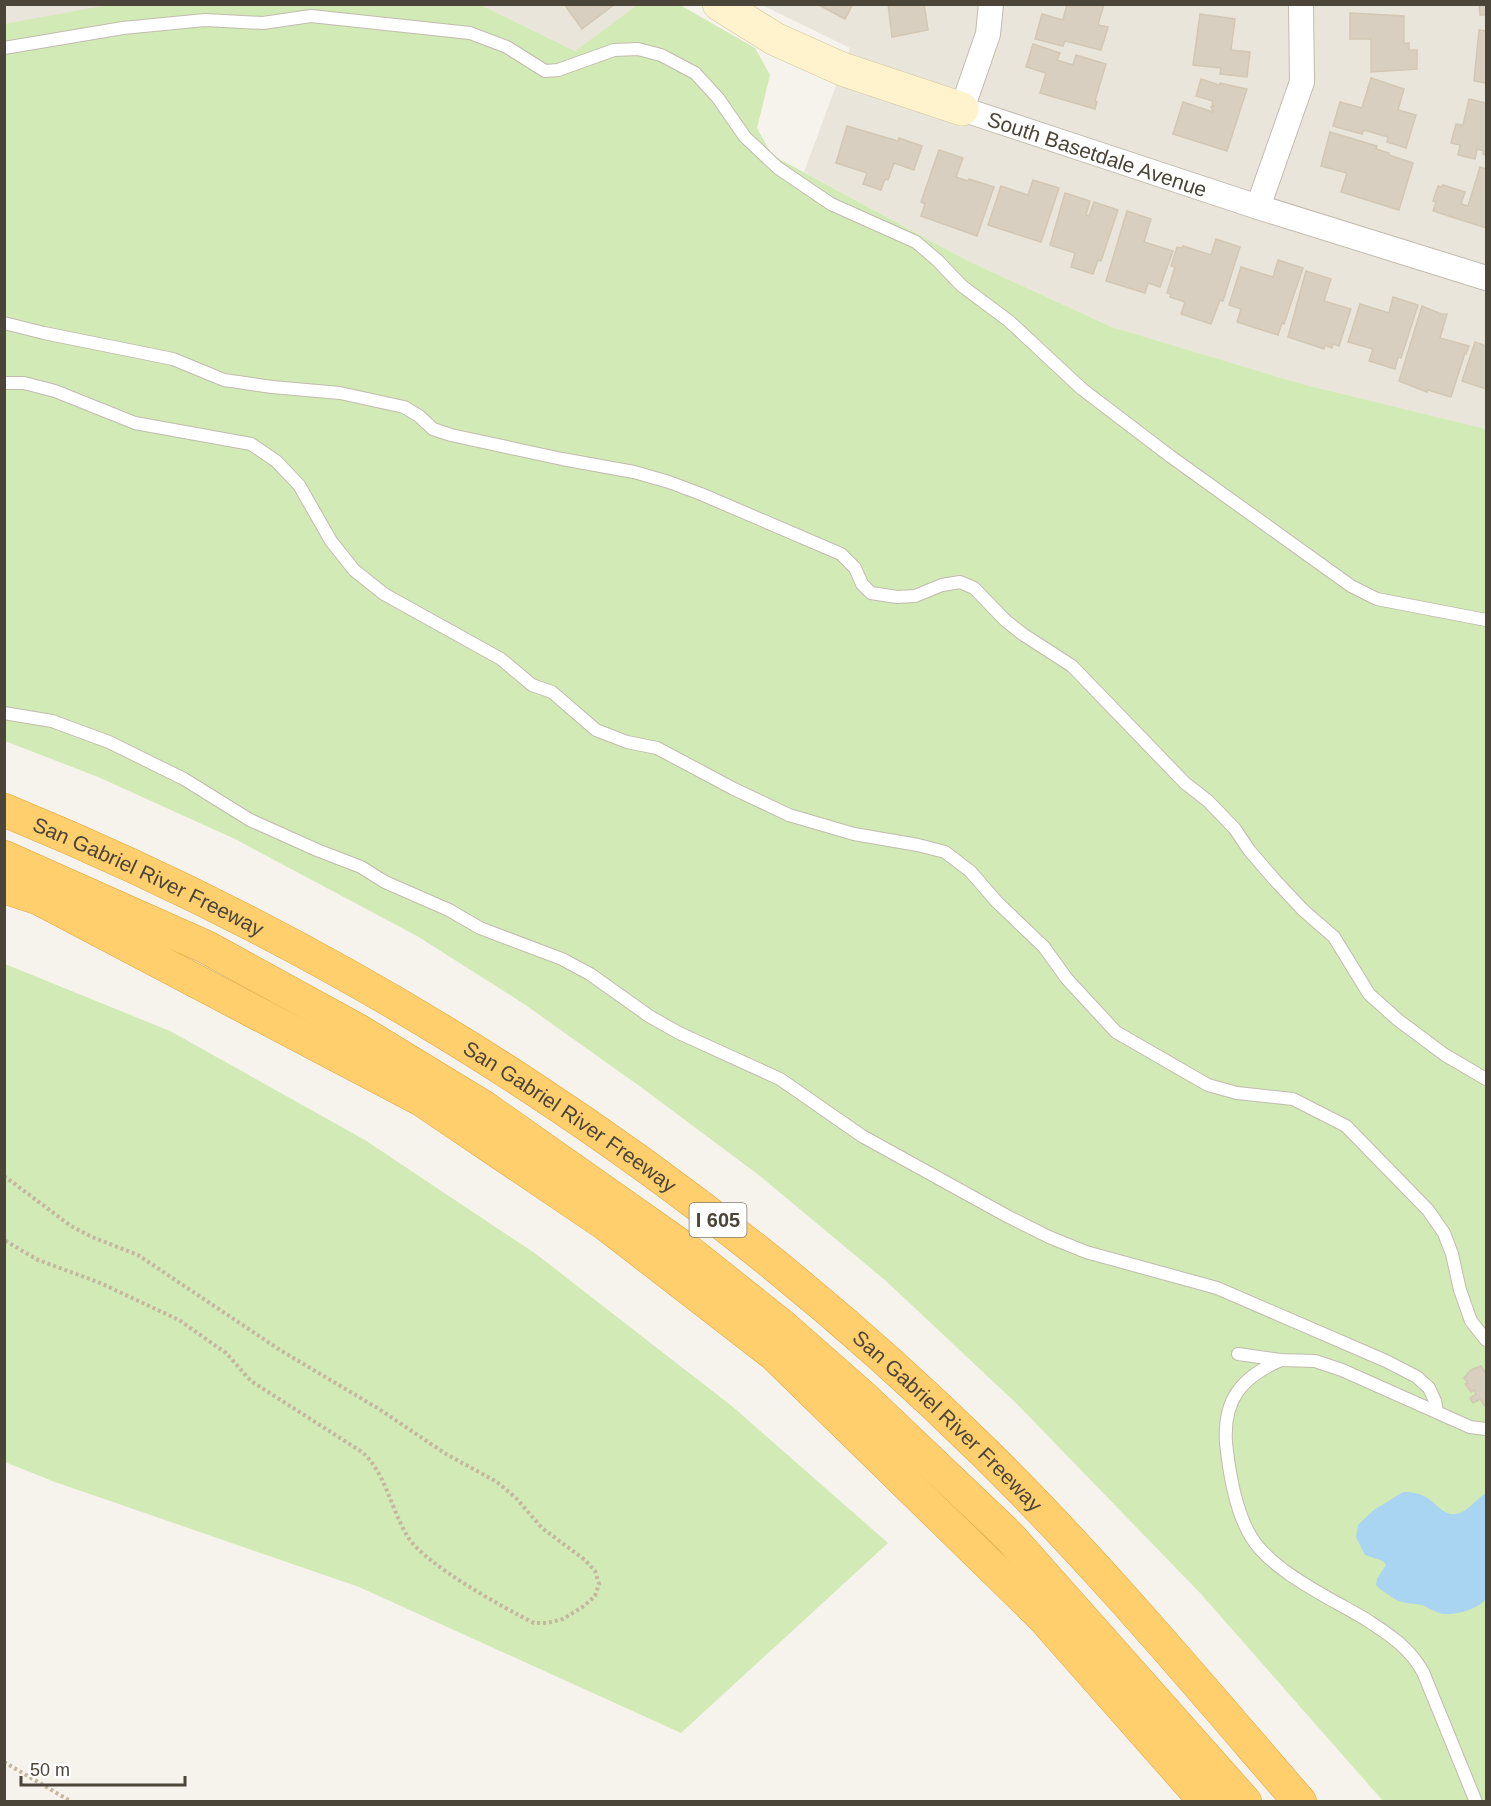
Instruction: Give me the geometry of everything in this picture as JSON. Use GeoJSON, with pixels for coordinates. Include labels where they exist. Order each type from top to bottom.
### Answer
{"type":"FeatureCollection","features":[{"type":"Feature","properties":{"kind":"highway","name":"San Gabriel River Freeway"},"geometry":{"type":"LineString","coordinates":[[4,810],[157,877],[325,963],[470,1047],[582,1121],[685,1195],[856,1333],[984,1452],[1102,1574],[1300,1802]]}},
{"type":"Feature","properties":{"kind":"highway"},"geometry":{"type":"LineString","coordinates":[[4,833],[153,898],[355,1003],[472,1074],[582,1146],[660,1203],[777,1295],[868,1373],[981,1478],[1075,1575],[1272,1802]]}},
{"type":"Feature","properties":{"kind":"highway"},"geometry":{"type":"LineString","coordinates":[[4,857],[206,947],[358,1031],[482,1106],[688,1251],[781,1325],[864,1398],[1008,1535],[1245,1802]]}},
{"type":"Feature","properties":{"kind":"highway"},"geometry":{"type":"LineString","coordinates":[[4,887],[38,898],[422,1100],[607,1225],[775,1355],[1043,1617],[1206,1802]]}},
{"type":"Feature","properties":{"kind":"street","name":"South Basetdale Avenue"},"geometry":{"type":"LineString","coordinates":[[719,4],[775,39],[842,69],[1258,207],[1486,278]]}},
{"type":"Feature","properties":{"kind":"street"},"geometry":{"type":"LineString","coordinates":[[962,109],[988,34],[992,4]]}},
{"type":"Feature","properties":{"kind":"street"},"geometry":{"type":"LineString","coordinates":[[1258,207],[1302,82],[1301,4]]}},
{"type":"Feature","properties":{"kind":"lane"},"geometry":{"type":"LineString","coordinates":[[4,48],[123,28],[170,23],[205,20],[263,23],[311,16],[470,33],[507,47],[545,71],[558,70],[614,50],[638,49],[661,56],[695,73],[718,98],[745,137],[778,168],[831,204],[916,242],[962,286],[1009,321],[1082,389],[1179,463],[1351,586],[1377,599],[1486,620]]}},
{"type":"Feature","properties":{"kind":"lane"},"geometry":{"type":"LineString","coordinates":[[4,323],[173,359],[224,380],[340,393],[404,407],[419,416],[433,429],[451,435],[634,472],[669,482],[841,554],[855,568],[862,584],[872,593],[897,597],[915,596],[942,585],[960,582],[974,588],[1006,621],[1072,666],[1185,783],[1222,815],[1274,879],[1334,937],[1369,994],[1398,1020],[1444,1054],[1486,1079]]}},
{"type":"Feature","properties":{"kind":"lane"},"geometry":{"type":"LineString","coordinates":[[4,383],[24,383],[55,391],[135,423],[251,444],[276,461],[299,485],[331,541],[354,570],[384,594],[501,659],[532,685],[552,692],[596,730],[627,742],[657,748],[789,815],[854,834],[945,852],[970,871],[997,902],[1044,947],[1067,979],[1116,1032],[1208,1085],[1237,1093],[1293,1100],[1346,1126],[1428,1210],[1444,1233],[1471,1322],[1486,1340]]}},
{"type":"Feature","properties":{"kind":"lane"},"geometry":{"type":"LineString","coordinates":[[4,713],[52,721],[108,742],[184,778],[250,820],[361,867],[385,882],[449,910],[480,928],[561,959],[591,974],[649,1016],[679,1033],[780,1079],[862,1136],[1049,1237],[1086,1252],[1216,1288],[1418,1377],[1429,1388],[1437,1412]]}},
{"type":"Feature","properties":{"kind":"lane"},"geometry":{"type":"LineString","coordinates":[[1238,1354],[1281,1360],[1315,1361],[1342,1370],[1470,1427],[1486,1429]]}},
{"type":"Feature","properties":{"kind":"lane"},"geometry":{"type":"LineString","coordinates":[[1281,1360],[1250,1376],[1236,1392],[1228,1412],[1226,1433],[1228,1457],[1240,1514],[1250,1537],[1284,1569],[1395,1638],[1413,1656],[1423,1672],[1476,1802]]}},
{"type":"Feature","properties":{"kind":"path"},"geometry":{"type":"LineString","coordinates":[[4,1176],[71,1226],[138,1255],[280,1350],[379,1409],[446,1454],[496,1482],[516,1497],[542,1528],[585,1560],[595,1571],[598,1584],[595,1596],[584,1606],[562,1619],[547,1623],[534,1623],[456,1577],[430,1559],[410,1541],[399,1523],[380,1476],[370,1459],[362,1452],[251,1381],[226,1353],[179,1320],[98,1282],[39,1260],[4,1240]]}},
{"type":"Feature","properties":{"kind":"path"},"geometry":{"type":"LineString","coordinates":[[4,1761],[72,1802]]}},
{"type":"Feature","properties":{"kind":"shaded area"},"geometry":{"type":"Polygon","coordinates":[[[5,5],[113,5],[5,24],[5,5]]]}},
{"type":"Feature","properties":{"kind":"shaded area"},"geometry":{"type":"Polygon","coordinates":[[[481,5],[637,5],[575,51],[481,5]]]}},
{"type":"Feature","properties":{"kind":"shaded area"},"geometry":{"type":"Polygon","coordinates":[[[762,5],[1486,5],[1486,429],[1302,384],[1112,327],[968,261],[804,172],[850,48],[762,5]]]}},
{"type":"Feature","properties":{"kind":"green space"},"geometry":{"type":"Polygon","coordinates":[[[113,4],[481,5],[575,51],[637,5],[680,5],[755,48],[770,75],[757,128],[772,155],[968,261],[1112,327],[1302,384],[1486,429],[1486,1801],[1383,1801],[1201,1594],[1017,1404],[886,1281],[760,1176],[638,1085],[524,1004],[417,936],[235,839],[98,777],[5,741],[4,24],[113,4]]]}},
{"type":"Feature","properties":{"kind":"green space"},"geometry":{"type":"Polygon","coordinates":[[[5,964],[170,1031],[365,1140],[536,1254],[733,1407],[888,1543],[681,1733],[359,1587],[55,1482],[5,1462],[5,964]]]}},
{"type":"Feature","properties":{"kind":"water"},"geometry":{"type":"Polygon","coordinates":[[[1403,1492],[1423,1496],[1443,1511],[1452,1514],[1464,1511],[1486,1493],[1486,1599],[1478,1606],[1449,1614],[1435,1612],[1422,1605],[1399,1601],[1376,1585],[1386,1565],[1383,1561],[1365,1555],[1356,1537],[1358,1525],[1374,1510],[1403,1492]]]}},
{"type":"Feature","properties":{"kind":"building"},"geometry":{"type":"Polygon","coordinates":[[[564,4],[615,4],[582,29],[564,4]]]}},
{"type":"Feature","properties":{"kind":"building"},"geometry":{"type":"Polygon","coordinates":[[[817,4],[853,4],[845,19],[817,4]]]}},
{"type":"Feature","properties":{"kind":"building"},"geometry":{"type":"Polygon","coordinates":[[[888,4],[924,4],[928,30],[892,37],[888,4]]]}},
{"type":"Feature","properties":{"kind":"building"},"geometry":{"type":"Polygon","coordinates":[[[1067,4],[1104,4],[1098,25],[1108,27],[1101,50],[1065,41],[1063,46],[1035,39],[1042,14],[1063,20],[1067,4]]]}},
{"type":"Feature","properties":{"kind":"building"},"geometry":{"type":"Polygon","coordinates":[[[1479,4],[1486,4],[1486,15],[1480,15],[1479,4]]]}},
{"type":"Feature","properties":{"kind":"building"},"geometry":{"type":"Polygon","coordinates":[[[1350,13],[1404,16],[1404,44],[1409,43],[1409,50],[1417,50],[1417,69],[1371,72],[1371,39],[1350,39],[1350,13]]]}},
{"type":"Feature","properties":{"kind":"building"},"geometry":{"type":"Polygon","coordinates":[[[1200,14],[1235,19],[1231,50],[1250,52],[1247,77],[1220,74],[1221,68],[1193,65],[1200,14]]]}},
{"type":"Feature","properties":{"kind":"building"},"geometry":{"type":"Polygon","coordinates":[[[1479,30],[1486,31],[1486,83],[1474,81],[1479,30]]]}},
{"type":"Feature","properties":{"kind":"building"},"geometry":{"type":"Polygon","coordinates":[[[1033,44],[1060,53],[1057,60],[1073,65],[1076,55],[1106,64],[1095,101],[1097,102],[1095,109],[1040,93],[1046,73],[1026,67],[1033,44]]]}},
{"type":"Feature","properties":{"kind":"building"},"geometry":{"type":"Polygon","coordinates":[[[1371,78],[1404,89],[1398,110],[1416,115],[1406,148],[1387,142],[1388,137],[1364,130],[1362,134],[1333,126],[1340,102],[1362,108],[1371,78]]]}},
{"type":"Feature","properties":{"kind":"building"},"geometry":{"type":"Polygon","coordinates":[[[1201,79],[1219,85],[1220,83],[1247,89],[1227,151],[1173,134],[1183,102],[1213,112],[1211,107],[1214,106],[1213,101],[1196,96],[1201,79]]]}},
{"type":"Feature","properties":{"kind":"building"},"geometry":{"type":"Polygon","coordinates":[[[1469,99],[1486,103],[1486,155],[1483,154],[1484,151],[1477,149],[1475,159],[1458,155],[1460,145],[1451,143],[1456,124],[1463,125],[1469,99]]]}},
{"type":"Feature","properties":{"kind":"building"},"geometry":{"type":"Polygon","coordinates":[[[847,126],[898,141],[899,138],[922,146],[914,170],[894,163],[888,180],[885,179],[881,190],[863,184],[867,173],[836,163],[847,126]]]}},
{"type":"Feature","properties":{"kind":"building"},"geometry":{"type":"Polygon","coordinates":[[[1330,132],[1377,146],[1376,149],[1413,163],[1399,210],[1341,192],[1347,173],[1321,166],[1330,132]]]}},
{"type":"Feature","properties":{"kind":"building"},"geometry":{"type":"Polygon","coordinates":[[[939,150],[963,158],[956,177],[994,187],[977,236],[921,216],[925,204],[921,202],[939,150]]]}},
{"type":"Feature","properties":{"kind":"building"},"geometry":{"type":"Polygon","coordinates":[[[1480,167],[1486,169],[1486,228],[1433,211],[1436,202],[1433,201],[1438,186],[1443,185],[1465,192],[1461,204],[1468,206],[1480,167]]]}},
{"type":"Feature","properties":{"kind":"building"},"geometry":{"type":"Polygon","coordinates":[[[1033,180],[1059,188],[1041,242],[988,225],[1001,186],[1028,195],[1033,180]]]}},
{"type":"Feature","properties":{"kind":"building"},"geometry":{"type":"Polygon","coordinates":[[[1065,193],[1090,201],[1086,215],[1089,216],[1094,202],[1118,210],[1101,261],[1098,260],[1093,274],[1071,267],[1075,253],[1050,245],[1065,193]]]}},
{"type":"Feature","properties":{"kind":"building"},"geometry":{"type":"Polygon","coordinates":[[[1127,211],[1151,219],[1144,242],[1173,251],[1160,287],[1148,283],[1145,293],[1106,281],[1127,211]]]}},
{"type":"Feature","properties":{"kind":"building"},"geometry":{"type":"Polygon","coordinates":[[[1216,239],[1240,247],[1223,301],[1220,300],[1211,324],[1181,314],[1185,302],[1170,297],[1171,294],[1167,293],[1175,267],[1171,266],[1177,247],[1182,248],[1183,246],[1211,255],[1216,239]]]}},
{"type":"Feature","properties":{"kind":"building"},"geometry":{"type":"Polygon","coordinates":[[[1278,260],[1303,268],[1278,335],[1237,322],[1241,309],[1229,305],[1241,267],[1273,277],[1278,260]]]}},
{"type":"Feature","properties":{"kind":"building"},"geometry":{"type":"Polygon","coordinates":[[[1306,271],[1331,279],[1324,301],[1351,309],[1339,346],[1333,344],[1332,348],[1325,345],[1324,349],[1288,337],[1306,271]]]}},
{"type":"Feature","properties":{"kind":"building"},"geometry":{"type":"Polygon","coordinates":[[[1393,297],[1418,305],[1401,358],[1398,357],[1395,369],[1369,361],[1373,349],[1348,342],[1360,304],[1389,313],[1393,297]]]}},
{"type":"Feature","properties":{"kind":"building"},"geometry":{"type":"Polygon","coordinates":[[[1422,306],[1441,314],[1447,314],[1440,338],[1469,346],[1451,397],[1428,390],[1427,392],[1399,381],[1422,306]]]}},
{"type":"Feature","properties":{"kind":"building"},"geometry":{"type":"Polygon","coordinates":[[[1475,342],[1486,346],[1486,389],[1462,381],[1475,342]]]}},
{"type":"Feature","properties":{"kind":"building"},"geometry":{"type":"Polygon","coordinates":[[[1481,1366],[1486,1373],[1485,1406],[1480,1399],[1473,1403],[1470,1398],[1476,1394],[1474,1390],[1471,1392],[1465,1384],[1468,1383],[1464,1378],[1471,1370],[1481,1366]]]}}]}
